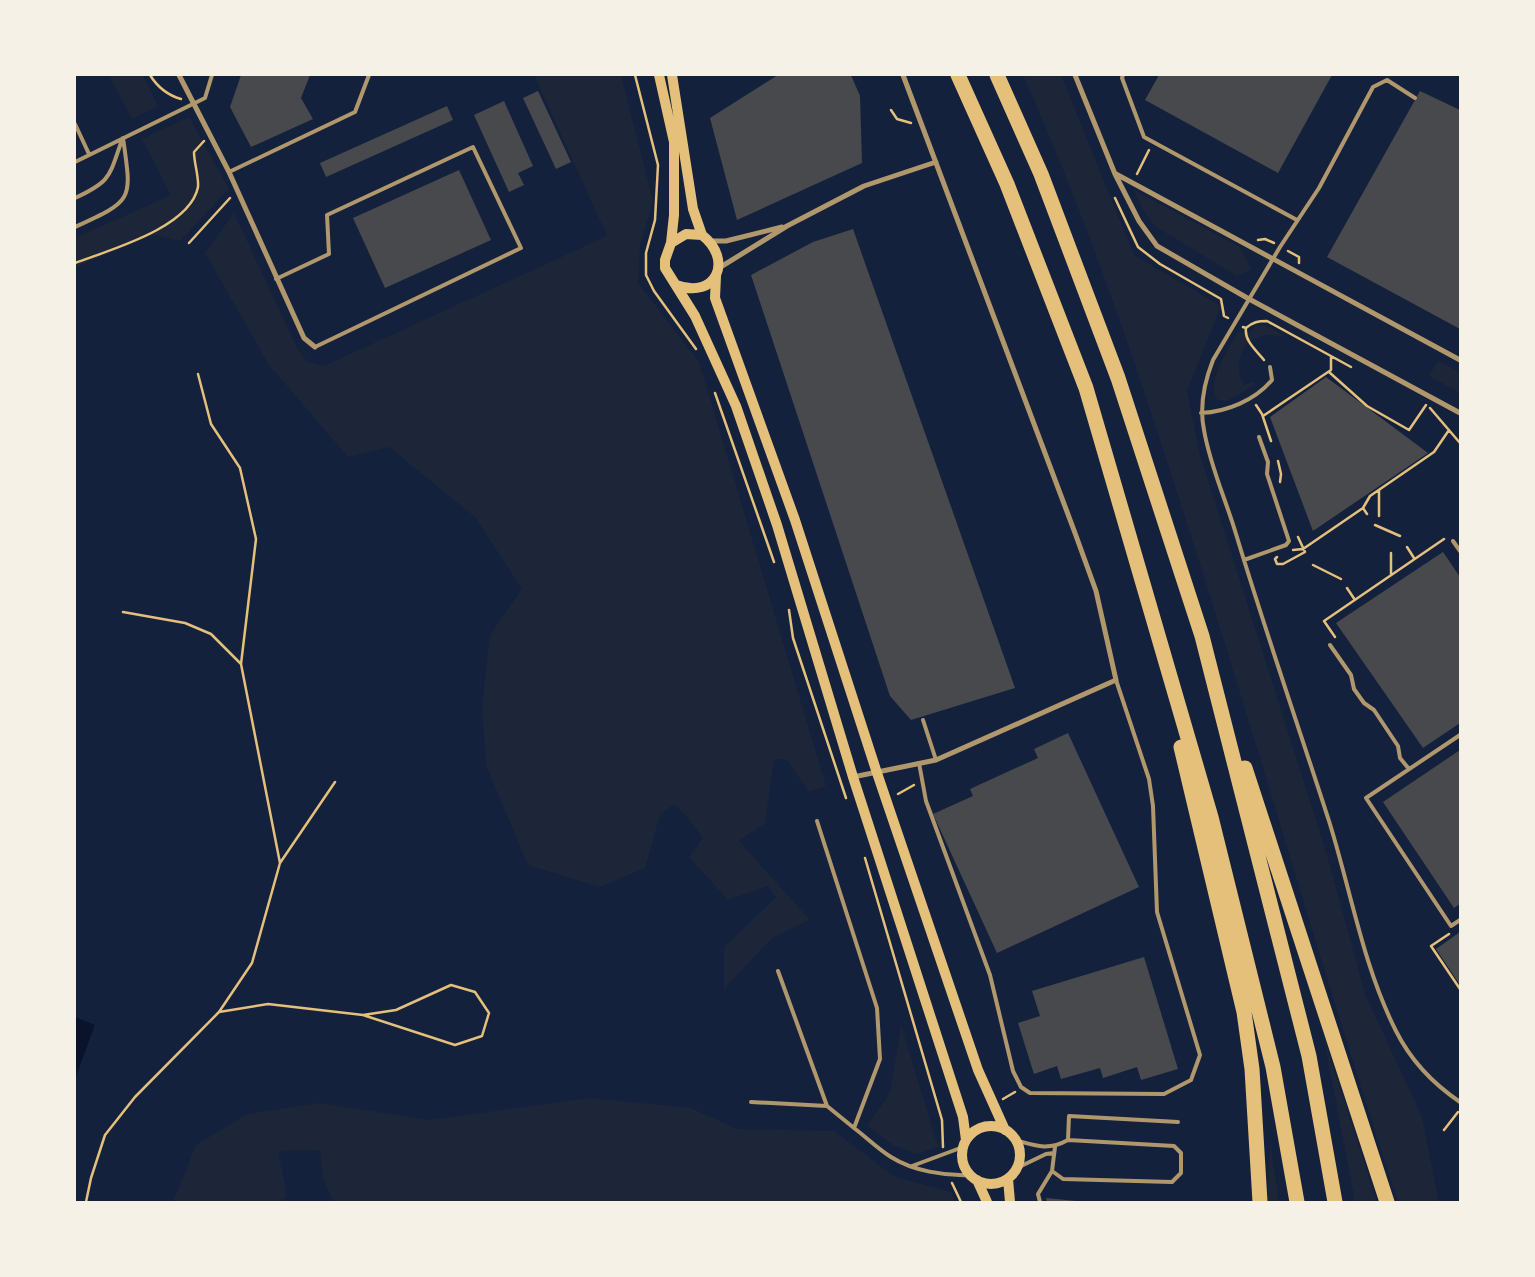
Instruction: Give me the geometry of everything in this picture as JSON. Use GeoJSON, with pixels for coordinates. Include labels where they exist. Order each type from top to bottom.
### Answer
{"type":"FeatureCollection","features":[{"type":"Feature","properties":{"kind":"highway"},"geometry":{"type":"LineString","coordinates":[[958,75],[1007,184],[1086,388],[1214,827],[1273,1067],[1297,1202]]}},
{"type":"Feature","properties":{"kind":"highway"},"geometry":{"type":"LineString","coordinates":[[997,75],[1041,174],[1118,378],[1387,1202]]}},
{"type":"Feature","properties":{"kind":"highway"},"geometry":{"type":"LineString","coordinates":[[1140,576],[1244,1012],[1252,1068],[1260,1202]]}},
{"type":"Feature","properties":{"kind":"highway"},"geometry":{"type":"LineString","coordinates":[[1202,636],[1309,1056],[1334,1202]]}},
{"type":"Feature","properties":{"kind":"main road"},"geometry":{"type":"LineString","coordinates":[[659,75],[674,142],[676,183],[671,243],[665,260],[665,268],[695,316],[736,406],[777,525],[853,777],[963,1117],[965,1143],[963,1162],[987,1202]]}},
{"type":"Feature","properties":{"kind":"main road"},"geometry":{"type":"LineString","coordinates":[[672,75],[693,209],[706,238],[717,251],[718,272],[714,298],[795,520],[877,773],[978,1070],[1005,1130],[1015,1140],[1020,1153],[1016,1168],[1008,1179],[992,1184],[974,1178]]}},
{"type":"Feature","properties":{"kind":"main road"},"geometry":{"type":"LineString","coordinates":[[671,243],[686,234],[706,238]]}},
{"type":"Feature","properties":{"kind":"main road"},"geometry":{"type":"LineString","coordinates":[[676,285],[687,289],[697,289],[705,286],[718,272]]}},
{"type":"Feature","properties":{"kind":"main road"},"geometry":{"type":"LineString","coordinates":[[965,1143],[978,1130],[984,1127],[998,1127],[1005,1130]]}},
{"type":"Feature","properties":{"kind":"main road"},"geometry":{"type":"LineString","coordinates":[[1008,1179],[1010,1202]]}},
{"type":"Feature","properties":{"kind":"street"},"geometry":{"type":"LineString","coordinates":[[179,75],[229,172],[304,338],[315,346]]}},
{"type":"Feature","properties":{"kind":"street"},"geometry":{"type":"LineString","coordinates":[[853,777],[936,760],[1116,680],[1109,642],[1093,582],[1026,398],[902,75]]}},
{"type":"Feature","properties":{"kind":"street"},"geometry":{"type":"LineString","coordinates":[[1075,75],[1116,174],[1140,220],[1157,246],[1249,299],[1460,413]]}},
{"type":"Feature","properties":{"kind":"street"},"geometry":{"type":"LineString","coordinates":[[718,272],[787,226],[864,186],[936,162]]}},
{"type":"Feature","properties":{"kind":"street"},"geometry":{"type":"LineString","coordinates":[[1116,174],[1460,360]]}},
{"type":"Feature","properties":{"kind":"street"},"geometry":{"type":"LineString","coordinates":[[706,238],[726,242],[787,226]]}},
{"type":"Feature","properties":{"kind":"lane"},"geometry":{"type":"LineString","coordinates":[[75,162],[205,98],[212,75]]}},
{"type":"Feature","properties":{"kind":"lane"},"geometry":{"type":"LineString","coordinates":[[229,172],[355,112],[369,75]]}},
{"type":"Feature","properties":{"kind":"lane"},"geometry":{"type":"LineString","coordinates":[[1123,75],[1122,78],[1144,137],[1297,220]]}},
{"type":"Feature","properties":{"kind":"lane"},"geometry":{"type":"LineString","coordinates":[[1415,98],[1387,80],[1373,87],[1319,188],[1273,258],[1210,368],[1206,377],[1201,412],[1210,455],[1266,635],[1329,822],[1383,1000],[1395,1030],[1414,1060],[1438,1086],[1460,1102]]}},
{"type":"Feature","properties":{"kind":"lane"},"geometry":{"type":"LineString","coordinates":[[75,124],[89,154]]}},
{"type":"Feature","properties":{"kind":"lane"},"geometry":{"type":"LineString","coordinates":[[75,198],[102,185],[112,171],[123,138]]}},
{"type":"Feature","properties":{"kind":"lane"},"geometry":{"type":"LineString","coordinates":[[75,227],[109,211],[122,202],[128,190],[123,138]]}},
{"type":"Feature","properties":{"kind":"lane"},"geometry":{"type":"LineString","coordinates":[[276,279],[330,254],[327,215],[473,147],[521,248],[315,346]]}},
{"type":"Feature","properties":{"kind":"lane"},"geometry":{"type":"LineString","coordinates":[[1201,412],[1228,408],[1250,397],[1272,380],[1270,367]]}},
{"type":"Feature","properties":{"kind":"lane"},"geometry":{"type":"LineString","coordinates":[[1244,560],[1286,545],[1290,536],[1268,474],[1268,462],[1259,437]]}},
{"type":"Feature","properties":{"kind":"lane"},"geometry":{"type":"LineString","coordinates":[[1453,541],[1460,551]]}},
{"type":"Feature","properties":{"kind":"lane"},"geometry":{"type":"LineString","coordinates":[[1330,645],[1351,675],[1354,689],[1364,703],[1374,710],[1398,746],[1400,758],[1409,769]]}},
{"type":"Feature","properties":{"kind":"lane"},"geometry":{"type":"LineString","coordinates":[[918,764],[926,801],[990,975],[1014,1072],[1021,1087],[1030,1092],[1164,1094],[1191,1080],[1200,1056],[1157,912],[1153,806],[1149,779],[1116,680]]}},
{"type":"Feature","properties":{"kind":"lane"},"geometry":{"type":"LineString","coordinates":[[923,720],[936,760]]}},
{"type":"Feature","properties":{"kind":"lane"},"geometry":{"type":"LineString","coordinates":[[1460,734],[1366,798],[1451,926],[1460,920]]}},
{"type":"Feature","properties":{"kind":"lane"},"geometry":{"type":"LineString","coordinates":[[817,821],[876,1008],[880,1059],[854,1128]]}},
{"type":"Feature","properties":{"kind":"lane"},"geometry":{"type":"LineString","coordinates":[[778,971],[827,1106],[890,1157],[910,1166],[974,1178]]}},
{"type":"Feature","properties":{"kind":"lane"},"geometry":{"type":"LineString","coordinates":[[751,1102],[827,1106]]}},
{"type":"Feature","properties":{"kind":"lane"},"geometry":{"type":"LineString","coordinates":[[1068,1140],[1069,1116],[1178,1122]]}},
{"type":"Feature","properties":{"kind":"lane"},"geometry":{"type":"LineString","coordinates":[[1015,1140],[1055,1147],[1068,1140],[1174,1146],[1180,1153],[1181,1173],[1172,1182],[1063,1179],[1052,1171]]}},
{"type":"Feature","properties":{"kind":"lane"},"geometry":{"type":"LineString","coordinates":[[910,1166],[943,1154],[965,1143]]}},
{"type":"Feature","properties":{"kind":"lane"},"geometry":{"type":"LineString","coordinates":[[1040,1202],[1038,1194],[1052,1171],[1055,1147]]}},
{"type":"Feature","properties":{"kind":"lane"},"geometry":{"type":"LineString","coordinates":[[1016,1168],[1046,1154],[1054,1153]]}},
{"type":"Feature","properties":{"kind":"path"},"geometry":{"type":"LineString","coordinates":[[150,75],[158,87],[171,96],[194,103]]}},
{"type":"Feature","properties":{"kind":"path"},"geometry":{"type":"LineString","coordinates":[[635,75],[658,165],[655,220],[646,254],[646,276],[698,352]]}},
{"type":"Feature","properties":{"kind":"path"},"geometry":{"type":"LineString","coordinates":[[890,110],[897,119],[910,122],[914,127]]}},
{"type":"Feature","properties":{"kind":"path"},"geometry":{"type":"LineString","coordinates":[[75,263],[162,229],[192,202],[198,185],[194,152],[210,134]]}},
{"type":"Feature","properties":{"kind":"path"},"geometry":{"type":"LineString","coordinates":[[1135,178],[1154,142]]}},
{"type":"Feature","properties":{"kind":"path"},"geometry":{"type":"LineString","coordinates":[[189,243],[237,189]]}},
{"type":"Feature","properties":{"kind":"path"},"geometry":{"type":"LineString","coordinates":[[1246,328],[1249,342],[1270,367]]}},
{"type":"Feature","properties":{"kind":"path"},"geometry":{"type":"LineString","coordinates":[[1263,416],[1329,372],[1331,370],[1330,356]]}},
{"type":"Feature","properties":{"kind":"path"},"geometry":{"type":"LineString","coordinates":[[1329,372],[1368,406],[1409,430],[1426,404],[1460,443]]}},
{"type":"Feature","properties":{"kind":"path"},"geometry":{"type":"LineString","coordinates":[[198,374],[211,424],[240,468],[256,539],[241,664],[280,863]]}},
{"type":"Feature","properties":{"kind":"path"},"geometry":{"type":"LineString","coordinates":[[714,391],[775,564]]}},
{"type":"Feature","properties":{"kind":"path"},"geometry":{"type":"LineString","coordinates":[[1250,397],[1263,416],[1274,450]]}},
{"type":"Feature","properties":{"kind":"path"},"geometry":{"type":"LineString","coordinates":[[1290,550],[1303,549],[1363,508],[1370,496],[1434,452],[1449,430]]}},
{"type":"Feature","properties":{"kind":"path"},"geometry":{"type":"LineString","coordinates":[[1277,458],[1281,474],[1280,485]]}},
{"type":"Feature","properties":{"kind":"path"},"geometry":{"type":"LineString","coordinates":[[1379,490],[1379,516]]}},
{"type":"Feature","properties":{"kind":"path"},"geometry":{"type":"LineString","coordinates":[[1363,508],[1367,514]]}},
{"type":"Feature","properties":{"kind":"path"},"geometry":{"type":"LineString","coordinates":[[1374,525],[1400,536]]}},
{"type":"Feature","properties":{"kind":"path"},"geometry":{"type":"LineString","coordinates":[[1284,553],[1275,559],[1278,564],[1283,564],[1305,552],[1298,534]]}},
{"type":"Feature","properties":{"kind":"path"},"geometry":{"type":"LineString","coordinates":[[1335,638],[1324,621],[1450,535]]}},
{"type":"Feature","properties":{"kind":"path"},"geometry":{"type":"LineString","coordinates":[[1407,547],[1414,558]]}},
{"type":"Feature","properties":{"kind":"path"},"geometry":{"type":"LineString","coordinates":[[1391,553],[1391,575]]}},
{"type":"Feature","properties":{"kind":"path"},"geometry":{"type":"LineString","coordinates":[[1313,565],[1341,579]]}},
{"type":"Feature","properties":{"kind":"path"},"geometry":{"type":"LineString","coordinates":[[1347,588],[1355,600]]}},
{"type":"Feature","properties":{"kind":"path"},"geometry":{"type":"LineString","coordinates":[[788,601],[793,638],[848,804]]}},
{"type":"Feature","properties":{"kind":"path"},"geometry":{"type":"LineString","coordinates":[[123,612],[185,623],[211,634],[241,664]]}},
{"type":"Feature","properties":{"kind":"path"},"geometry":{"type":"LineString","coordinates":[[898,794],[922,781]]}},
{"type":"Feature","properties":{"kind":"path"},"geometry":{"type":"LineString","coordinates":[[86,1202],[91,1178],[105,1135],[135,1097],[219,1012],[252,963],[280,863],[335,782]]}},
{"type":"Feature","properties":{"kind":"path"},"geometry":{"type":"LineString","coordinates":[[865,857],[942,1120],[943,1154]]}},
{"type":"Feature","properties":{"kind":"path"},"geometry":{"type":"LineString","coordinates":[[1453,930],[1431,946],[1460,989]]}},
{"type":"Feature","properties":{"kind":"path"},"geometry":{"type":"LineString","coordinates":[[219,1012],[268,1004],[363,1015],[455,1045],[482,1036],[489,1013],[474,992],[451,985],[396,1010],[363,1015]]}},
{"type":"Feature","properties":{"kind":"path"},"geometry":{"type":"LineString","coordinates":[[1001,1099],[1012,1095],[1021,1087]]}},
{"type":"Feature","properties":{"kind":"path"},"geometry":{"type":"LineString","coordinates":[[1444,1130],[1458,1112]]}},
{"type":"Feature","properties":{"kind":"path"},"geometry":{"type":"LineString","coordinates":[[949,1174],[954,1191],[961,1202]]}},
{"type":"Feature","properties":{"kind":"shaded area"},"geometry":{"type":"Polygon","coordinates":[[[109,75],[143,75],[158,106],[132,119],[109,75]]]}},
{"type":"Feature","properties":{"kind":"shaded area"},"geometry":{"type":"Polygon","coordinates":[[[534,75],[621,75],[653,201],[640,245],[638,283],[699,362],[826,786],[809,792],[786,759],[774,759],[765,823],[739,841],[810,920],[772,938],[724,989],[724,947],[776,897],[768,886],[728,900],[689,857],[703,838],[689,819],[674,804],[660,815],[645,868],[600,887],[528,865],[486,765],[482,707],[490,635],[522,589],[475,517],[389,447],[348,457],[269,365],[205,253],[234,213],[298,350],[308,362],[324,366],[607,236],[534,75]]]}},
{"type":"Feature","properties":{"kind":"shaded area"},"geometry":{"type":"Polygon","coordinates":[[[1023,75],[1061,75],[1134,255],[1221,306],[1187,391],[1199,452],[1327,855],[1365,994],[1422,1117],[1439,1202],[1398,1202],[1142,384],[1086,228],[1023,75]]]}},
{"type":"Feature","properties":{"kind":"shaded area"},"geometry":{"type":"Polygon","coordinates":[[[189,117],[229,189],[180,241],[154,235],[75,267],[75,238],[171,195],[142,139],[189,117]]]}},
{"type":"Feature","properties":{"kind":"shaded area"},"geometry":{"type":"Polygon","coordinates":[[[1134,190],[1240,247],[1251,269],[1237,276],[1156,227],[1144,212],[1134,190]]]}},
{"type":"Feature","properties":{"kind":"shaded area"},"geometry":{"type":"Polygon","coordinates":[[[1256,325],[1266,326],[1283,335],[1282,337],[1260,336],[1252,340],[1245,347],[1239,365],[1240,375],[1244,386],[1253,381],[1256,384],[1227,401],[1218,400],[1214,384],[1225,355],[1239,331],[1247,335],[1256,325]]]}},
{"type":"Feature","properties":{"kind":"shaded area"},"geometry":{"type":"Polygon","coordinates":[[[1438,361],[1460,372],[1460,393],[1429,376],[1438,361]]]}},
{"type":"Feature","properties":{"kind":"shaded area"},"geometry":{"type":"Polygon","coordinates":[[[75,1017],[95,1025],[75,1079],[75,1017]]]}},
{"type":"Feature","properties":{"kind":"shaded area"},"geometry":{"type":"Polygon","coordinates":[[[901,1025],[938,1147],[917,1154],[893,1145],[867,1126],[890,1093],[901,1025]]]}},
{"type":"Feature","properties":{"kind":"shaded area"},"geometry":{"type":"Polygon","coordinates":[[[1323,1035],[1377,1202],[1355,1202],[1323,1035]]]}},
{"type":"Feature","properties":{"kind":"shaded area"},"geometry":{"type":"Polygon","coordinates":[[[590,1098],[691,1108],[737,1129],[834,1131],[895,1177],[951,1192],[955,1202],[334,1202],[323,1179],[320,1150],[278,1151],[287,1196],[282,1202],[173,1202],[196,1145],[248,1114],[319,1103],[429,1120],[590,1098]]]}},
{"type":"Feature","properties":{"kind":"shaded area"},"geometry":{"type":"Polygon","coordinates":[[[1270,1143],[1279,1202],[1268,1202],[1270,1143]]]}},
{"type":"Feature","properties":{"kind":"building"},"geometry":{"type":"Polygon","coordinates":[[[241,75],[310,75],[301,98],[313,119],[251,147],[230,107],[241,75]]]}},
{"type":"Feature","properties":{"kind":"building"},"geometry":{"type":"Polygon","coordinates":[[[778,75],[851,75],[860,96],[862,163],[737,220],[710,118],[778,75]]]}},
{"type":"Feature","properties":{"kind":"building"},"geometry":{"type":"Polygon","coordinates":[[[1159,75],[1332,75],[1278,173],[1145,100],[1159,75]]]}},
{"type":"Feature","properties":{"kind":"building"},"geometry":{"type":"Polygon","coordinates":[[[538,91],[571,162],[556,169],[523,98],[538,91]]]}},
{"type":"Feature","properties":{"kind":"building"},"geometry":{"type":"Polygon","coordinates":[[[1420,91],[1460,110],[1460,329],[1327,257],[1420,91]]]}},
{"type":"Feature","properties":{"kind":"building"},"geometry":{"type":"Polygon","coordinates":[[[504,101],[533,166],[518,173],[524,185],[509,192],[474,115],[504,101]]]}},
{"type":"Feature","properties":{"kind":"building"},"geometry":{"type":"Polygon","coordinates":[[[447,106],[453,120],[326,177],[320,163],[447,106]]]}},
{"type":"Feature","properties":{"kind":"building"},"geometry":{"type":"Polygon","coordinates":[[[459,170],[491,240],[385,288],[353,218],[459,170]]]}},
{"type":"Feature","properties":{"kind":"building"},"geometry":{"type":"Polygon","coordinates":[[[853,229],[1015,688],[911,720],[890,696],[751,275],[813,242],[853,229]]]}},
{"type":"Feature","properties":{"kind":"building"},"geometry":{"type":"Polygon","coordinates":[[[1326,377],[1428,453],[1313,531],[1270,417],[1326,377]]]}},
{"type":"Feature","properties":{"kind":"building"},"geometry":{"type":"Polygon","coordinates":[[[1443,552],[1460,577],[1460,723],[1423,748],[1336,623],[1443,552]]]}},
{"type":"Feature","properties":{"kind":"building"},"geometry":{"type":"Polygon","coordinates":[[[1068,733],[1139,887],[997,953],[933,814],[973,796],[970,789],[1038,758],[1034,749],[1068,733]]]}},
{"type":"Feature","properties":{"kind":"building"},"geometry":{"type":"Polygon","coordinates":[[[1460,750],[1460,904],[1454,908],[1383,802],[1460,750]]]}},
{"type":"Feature","properties":{"kind":"building"},"geometry":{"type":"Polygon","coordinates":[[[1460,932],[1460,985],[1436,949],[1460,932]]]}},
{"type":"Feature","properties":{"kind":"building"},"geometry":{"type":"Polygon","coordinates":[[[1144,957],[1178,1069],[1141,1080],[1137,1067],[1103,1078],[1100,1068],[1061,1079],[1057,1066],[1034,1074],[1018,1023],[1040,1016],[1032,991],[1144,957]]]}},
{"type":"Feature","properties":{"kind":"building"},"geometry":{"type":"Polygon","coordinates":[[[1046,1198],[1076,1201],[1076,1202],[1047,1202],[1046,1198]]]}}]}
